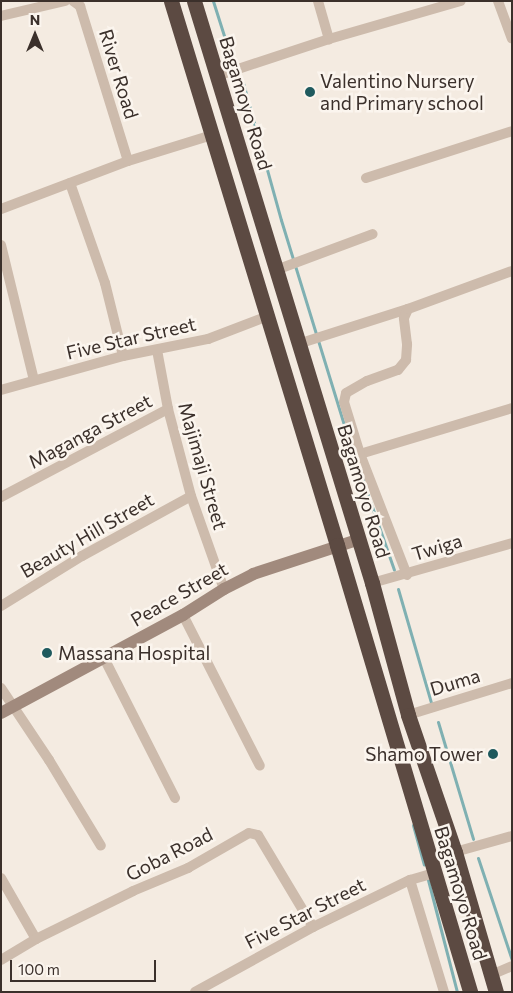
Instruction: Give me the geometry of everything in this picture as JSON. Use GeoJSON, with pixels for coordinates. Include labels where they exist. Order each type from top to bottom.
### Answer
{"type":"FeatureCollection","features":[{"type":"Feature","properties":{"kind":"highway","name":"Bagamoyo Road"},"geometry":{"type":"LineString","coordinates":[[171,1],[268,316],[470,992]]}},
{"type":"Feature","properties":{"kind":"highway","name":"Bagamoyo Road"},"geometry":{"type":"LineString","coordinates":[[194,1],[357,540],[372,583],[408,715],[455,852],[496,992]]}},
{"type":"Feature","properties":{"kind":"street"},"geometry":{"type":"LineString","coordinates":[[1,16],[64,1]]}},
{"type":"Feature","properties":{"kind":"street","name":"River Road"},"geometry":{"type":"LineString","coordinates":[[73,1],[80,6],[128,162]]}},
{"type":"Feature","properties":{"kind":"street"},"geometry":{"type":"LineString","coordinates":[[318,1],[329,39]]}},
{"type":"Feature","properties":{"kind":"street"},"geometry":{"type":"LineString","coordinates":[[217,76],[329,39],[461,1]]}},
{"type":"Feature","properties":{"kind":"street"},"geometry":{"type":"LineString","coordinates":[[498,1],[512,39]]}},
{"type":"Feature","properties":{"kind":"street"},"geometry":{"type":"LineString","coordinates":[[366,178],[512,131]]}},
{"type":"Feature","properties":{"kind":"street"},"geometry":{"type":"LineString","coordinates":[[1,209],[128,162],[212,135]]}},
{"type":"Feature","properties":{"kind":"street"},"geometry":{"type":"LineString","coordinates":[[70,184],[105,283],[122,356]]}},
{"type":"Feature","properties":{"kind":"street"},"geometry":{"type":"LineString","coordinates":[[276,270],[373,234]]}},
{"type":"Feature","properties":{"kind":"street"},"geometry":{"type":"LineString","coordinates":[[1,245],[34,380]]}},
{"type":"Feature","properties":{"kind":"street"},"geometry":{"type":"LineString","coordinates":[[298,344],[408,309],[512,271]]}},
{"type":"Feature","properties":{"kind":"street"},"geometry":{"type":"LineString","coordinates":[[407,575],[360,454],[344,402],[346,394],[366,380],[398,370],[406,360],[407,344],[404,318],[408,309]]}},
{"type":"Feature","properties":{"kind":"street","name":"Five Star Street"},"geometry":{"type":"LineString","coordinates":[[1,390],[122,356],[208,338],[268,316]]}},
{"type":"Feature","properties":{"kind":"street","name":"Majimaji Street"},"geometry":{"type":"LineString","coordinates":[[157,350],[168,409],[191,496],[224,589]]}},
{"type":"Feature","properties":{"kind":"street"},"geometry":{"type":"LineString","coordinates":[[360,454],[512,408]]}},
{"type":"Feature","properties":{"kind":"street","name":"Maganga Street"},"geometry":{"type":"LineString","coordinates":[[1,497],[168,409]]}},
{"type":"Feature","properties":{"kind":"street","name":"Beauty Hill Street"},"geometry":{"type":"LineString","coordinates":[[1,606],[82,556],[191,496]]}},
{"type":"Feature","properties":{"kind":"street","name":"Peace Street"},"geometry":{"type":"LineString","coordinates":[[7,710],[183,615],[224,589],[253,574],[357,540]]}},
{"type":"Feature","properties":{"kind":"street","name":"Twiga"},"geometry":{"type":"LineString","coordinates":[[372,583],[407,575],[512,543]]}},
{"type":"Feature","properties":{"kind":"street"},"geometry":{"type":"LineString","coordinates":[[183,615],[260,766]]}},
{"type":"Feature","properties":{"kind":"street"},"geometry":{"type":"LineString","coordinates":[[104,658],[175,798]]}},
{"type":"Feature","properties":{"kind":"street","name":"Duma"},"geometry":{"type":"LineString","coordinates":[[408,715],[512,682]]}},
{"type":"Feature","properties":{"kind":"street"},"geometry":{"type":"LineString","coordinates":[[1,688],[7,710],[50,760],[101,846]]}},
{"type":"Feature","properties":{"kind":"street","name":"Goba Road"},"geometry":{"type":"LineString","coordinates":[[1,960],[36,939],[133,891],[188,868],[249,833],[258,834],[313,927]]}},
{"type":"Feature","properties":{"kind":"street"},"geometry":{"type":"LineString","coordinates":[[455,852],[512,836]]}},
{"type":"Feature","properties":{"kind":"street","name":"Five Star Street"},"geometry":{"type":"LineString","coordinates":[[194,992],[313,927],[410,880],[434,873]]}},
{"type":"Feature","properties":{"kind":"street"},"geometry":{"type":"LineString","coordinates":[[1,878],[36,939]]}},
{"type":"Feature","properties":{"kind":"street"},"geometry":{"type":"LineString","coordinates":[[410,880],[444,992]]}},
{"type":"Feature","properties":{"kind":"street"},"geometry":{"type":"LineString","coordinates":[[491,974],[512,966]]}},
{"type":"Feature","properties":{"kind":"waterway"},"geometry":{"type":"LineString","coordinates":[[213,1],[232,61]]}},
{"type":"Feature","properties":{"kind":"waterway"},"geometry":{"type":"LineString","coordinates":[[243,83],[281,220],[346,431]]}},
{"type":"Feature","properties":{"kind":"waterway"},"geometry":{"type":"LineString","coordinates":[[362,478],[394,570]]}},
{"type":"Feature","properties":{"kind":"waterway"},"geometry":{"type":"LineString","coordinates":[[398,589],[432,706]]}},
{"type":"Feature","properties":{"kind":"waterway"},"geometry":{"type":"LineString","coordinates":[[438,722],[473,839]]}},
{"type":"Feature","properties":{"kind":"waterway"},"geometry":{"type":"LineString","coordinates":[[413,825],[424,865]]}},
{"type":"Feature","properties":{"kind":"waterway"},"geometry":{"type":"LineString","coordinates":[[478,858],[512,960]]}},
{"type":"Feature","properties":{"kind":"waterway"},"geometry":{"type":"LineString","coordinates":[[427,876],[457,992]]}},
{"type":"Feature","properties":{"kind":"place","name":"Valentino Nursery and Primary school"},"geometry":{"type":"Point","coordinates":[310,92]}},
{"type":"Feature","properties":{"kind":"place","name":"Massana Hospital"},"geometry":{"type":"Point","coordinates":[47,653]}},
{"type":"Feature","properties":{"kind":"place","name":"Shamo Tower"},"geometry":{"type":"Point","coordinates":[493,754]}}]}
